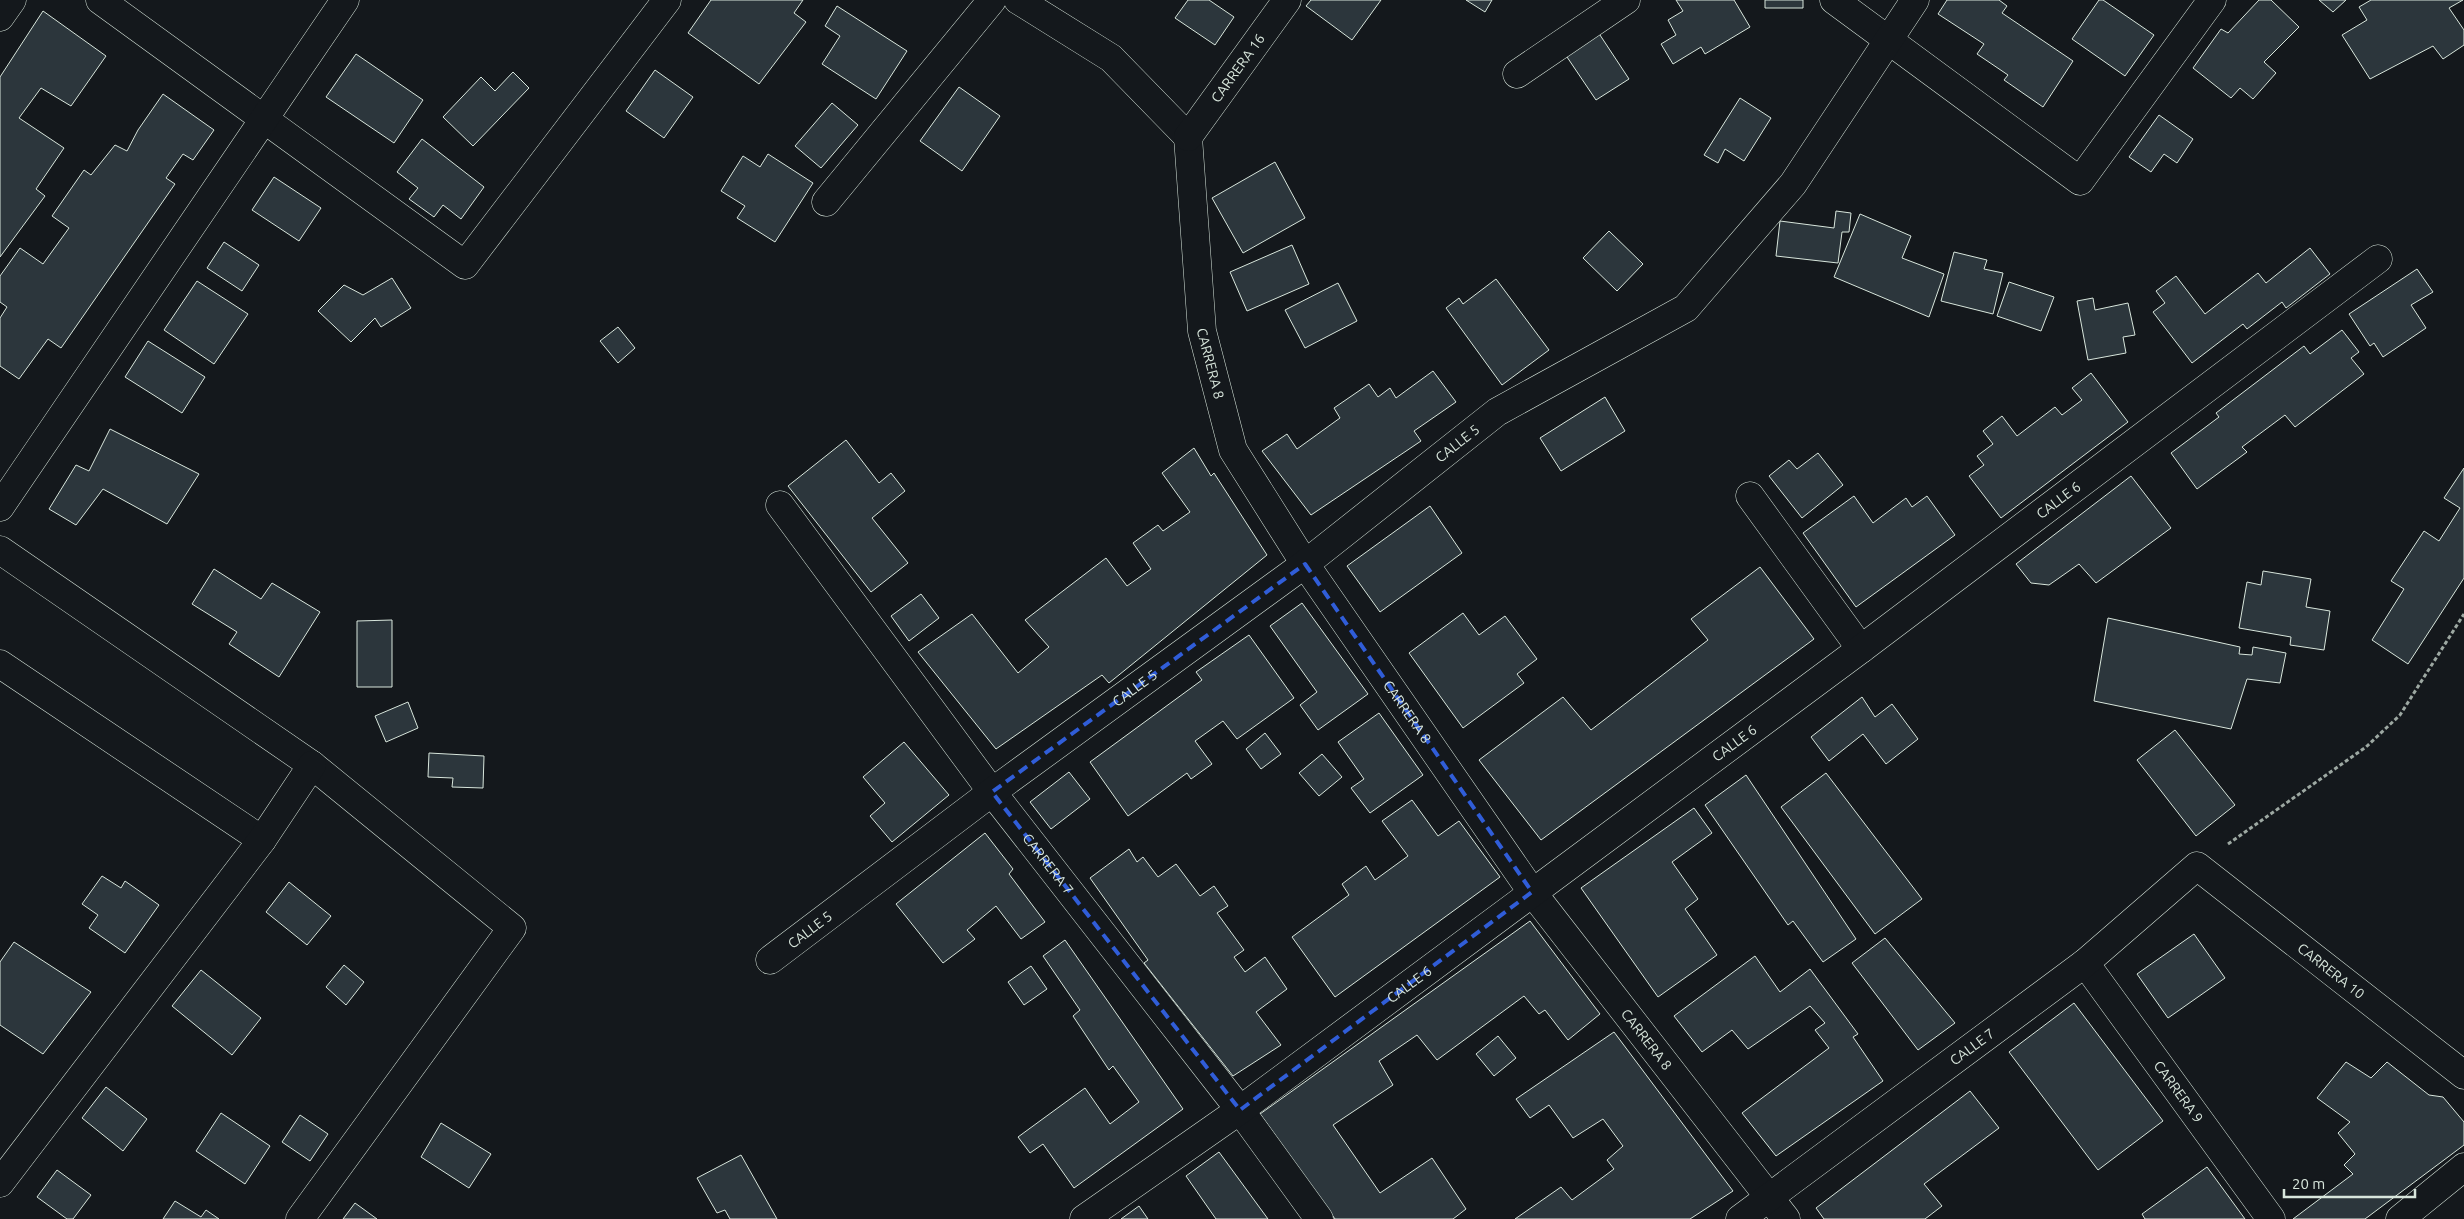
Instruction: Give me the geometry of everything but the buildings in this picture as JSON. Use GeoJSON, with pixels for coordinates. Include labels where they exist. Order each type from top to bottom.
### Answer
{"type":"FeatureCollection","features":[{"type":"Feature","properties":{"kind":"street"},"geometry":{"type":"LineString","coordinates":[[0,17],[12,0]]}},
{"type":"Feature","properties":{"kind":"street"},"geometry":{"type":"LineString","coordinates":[[100,0],[465,265],[667,0]]}},
{"type":"Feature","properties":{"kind":"street"},"geometry":{"type":"LineString","coordinates":[[0,507],[345,0]]}},
{"type":"Feature","properties":{"kind":"street"},"geometry":{"type":"LineString","coordinates":[[826,202],[992,0]]}},
{"type":"Feature","properties":{"kind":"street"},"geometry":{"type":"LineString","coordinates":[[1018,0],[1111,58],[1188,137]]}},
{"type":"Feature","properties":{"kind":"street","name":"CARRERA 16"},"geometry":{"type":"LineString","coordinates":[[1188,137],[1287,0]]}},
{"type":"Feature","properties":{"kind":"street"},"geometry":{"type":"LineString","coordinates":[[1517,74],[1626,0]]}},
{"type":"Feature","properties":{"kind":"street"},"geometry":{"type":"LineString","coordinates":[[1834,0],[2080,181],[2212,0]]}},
{"type":"Feature","properties":{"kind":"street","name":"CALLE 5"},"geometry":{"type":"LineString","coordinates":[[770,960],[992,792],[1305,564],[1497,412],[1686,308],[1794,184],[1915,0]]}},
{"type":"Feature","properties":{"kind":"street","name":"CARRERA 8"},"geometry":{"type":"LineString","coordinates":[[1188,137],[1202,331],[1233,450],[1305,564],[1532,892],[1786,1219]]}},
{"type":"Feature","properties":{"kind":"street","name":"CALLE 6"},"geometry":{"type":"LineString","coordinates":[[1084,1219],[1240,1110],[1861,649],[2378,259]]}},
{"type":"Feature","properties":{"kind":"street"},"geometry":{"type":"LineString","coordinates":[[1750,496],[1861,649]]}},
{"type":"Feature","properties":{"kind":"street","name":"CARRERA 7"},"geometry":{"type":"LineString","coordinates":[[780,505],[992,792],[1240,1110],[1319,1219]]}},
{"type":"Feature","properties":{"kind":"street"},"geometry":{"type":"LineString","coordinates":[[0,550],[312,765],[512,928],[300,1219]]}},
{"type":"Feature","properties":{"kind":"street"},"geometry":{"type":"LineString","coordinates":[[0,664],[262,840]]}},
{"type":"Feature","properties":{"kind":"street"},"geometry":{"type":"LineString","coordinates":[[0,1183],[262,840],[312,765]]}},
{"type":"Feature","properties":{"kind":"street","name":"CALLE 7"},"geometry":{"type":"LineString","coordinates":[[1740,1219],[2085,963],[2197,866]]}},
{"type":"Feature","properties":{"kind":"street","name":"CARRERA 10"},"geometry":{"type":"LineString","coordinates":[[2197,866],[2464,1075]]}},
{"type":"Feature","properties":{"kind":"street","name":"CARRERA 9"},"geometry":{"type":"LineString","coordinates":[[2085,963],[2271,1219]]}},
{"type":"Feature","properties":{"kind":"street"},"geometry":{"type":"LineString","coordinates":[[2400,1219],[2464,1167]]}},
{"type":"Feature","properties":{"kind":"path"},"geometry":{"type":"LineString","coordinates":[[2197,866],[2366,747],[2400,715],[2464,614]]}},
{"type":"Feature","properties":{"kind":"highlighted area"},"geometry":{"type":"Polygon","coordinates":[[[1305,564],[1532,892],[1240,1110],[992,792],[1305,564]]]}}]}
